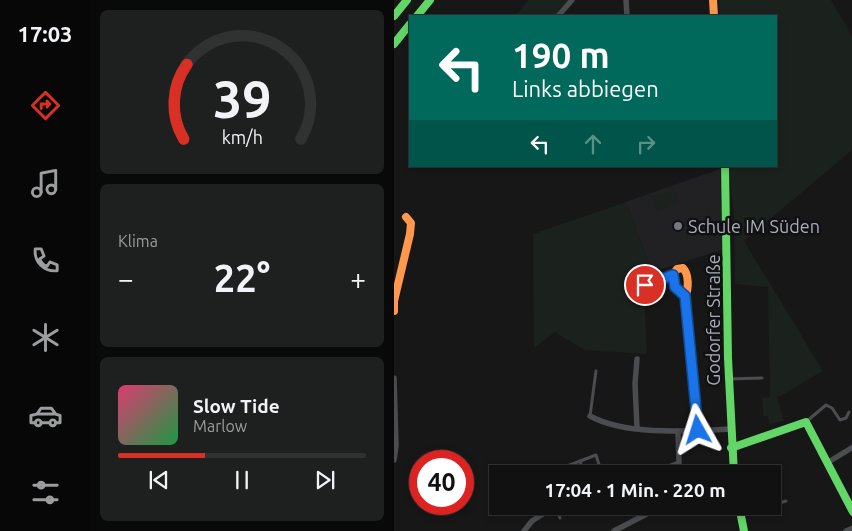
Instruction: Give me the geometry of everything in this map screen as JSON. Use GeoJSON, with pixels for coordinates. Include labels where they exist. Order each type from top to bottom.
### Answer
{"type":"FeatureCollection","features":[{"type":"Feature","properties":{"kind":"main road"},"geometry":{"type":"LineString","coordinates":[[394,16],[407,0]]}},
{"type":"Feature","properties":{"kind":"main road"},"geometry":{"type":"LineString","coordinates":[[418,15],[430,0]]}},
{"type":"Feature","properties":{"kind":"main road"},"geometry":{"type":"LineString","coordinates":[[713,0],[714,15]]}},
{"type":"Feature","properties":{"kind":"main road"},"geometry":{"type":"LineString","coordinates":[[394,44],[409,25]]}},
{"type":"Feature","properties":{"kind":"main road","name":"Godorfer Straße"},"geometry":{"type":"LineString","coordinates":[[725,167],[728,239],[728,379],[733,465]]}},
{"type":"Feature","properties":{"kind":"main road"},"geometry":{"type":"LineString","coordinates":[[394,311],[394,301],[410,234],[410,224],[406,217]]}},
{"type":"Feature","properties":{"kind":"main road"},"geometry":{"type":"LineString","coordinates":[[685,296],[675,287],[673,275],[677,269],[683,268],[686,271],[688,290],[685,296],[698,430]]}},
{"type":"Feature","properties":{"kind":"main road"},"geometry":{"type":"LineString","coordinates":[[731,448],[806,422],[852,512]]}},
{"type":"Feature","properties":{"kind":"main road"},"geometry":{"type":"LineString","coordinates":[[741,515],[744,531]]}},
{"type":"Feature","properties":{"kind":"street"},"geometry":{"type":"LineString","coordinates":[[559,15],[572,0]]}},
{"type":"Feature","properties":{"kind":"street"},"geometry":{"type":"LineString","coordinates":[[626,0],[627,15]]}},
{"type":"Feature","properties":{"kind":"street"},"geometry":{"type":"LineString","coordinates":[[637,359],[635,384],[637,428]]}},
{"type":"Feature","properties":{"kind":"street"},"geometry":{"type":"LineString","coordinates":[[394,378],[394,458]]}},
{"type":"Feature","properties":{"kind":"street"},"geometry":{"type":"LineString","coordinates":[[590,416],[602,422],[637,428],[678,431],[730,429]]}},
{"type":"Feature","properties":{"kind":"street"},"geometry":{"type":"LineString","coordinates":[[674,465],[679,463],[678,431]]}},
{"type":"Feature","properties":{"kind":"street"},"geometry":{"type":"LineString","coordinates":[[827,463],[852,446]]}},
{"type":"Feature","properties":{"kind":"street"},"geometry":{"type":"LineString","coordinates":[[527,530],[539,515]]}},
{"type":"Feature","properties":{"kind":"street"},"geometry":{"type":"LineString","coordinates":[[614,531],[645,515]]}},
{"type":"Feature","properties":{"kind":"street"},"geometry":{"type":"LineString","coordinates":[[846,531],[852,528]]}},
{"type":"Feature","properties":{"kind":"lane"},"geometry":{"type":"LineString","coordinates":[[645,285],[673,275]]}},
{"type":"Feature","properties":{"kind":"lane"},"geometry":{"type":"LineString","coordinates":[[590,416],[596,371]]}},
{"type":"Feature","properties":{"kind":"lane"},"geometry":{"type":"LineString","coordinates":[[728,379],[762,378]]}},
{"type":"Feature","properties":{"kind":"lane"},"geometry":{"type":"LineString","coordinates":[[806,422],[826,405],[832,408],[840,420],[846,418],[848,412]]}},
{"type":"Feature","properties":{"kind":"lane"},"geometry":{"type":"LineString","coordinates":[[571,465],[596,455],[599,465]]}},
{"type":"Feature","properties":{"kind":"lane"},"geometry":{"type":"LineString","coordinates":[[781,503],[786,501]]}},
{"type":"Feature","properties":{"kind":"shaded area"},"geometry":{"type":"Polygon","coordinates":[[[529,0],[568,0],[555,15],[516,15],[529,0]]]}},
{"type":"Feature","properties":{"kind":"shaded area"},"geometry":{"type":"Polygon","coordinates":[[[719,0],[831,0],[852,36],[852,150],[744,241],[823,371],[780,396],[774,397],[777,397],[784,421],[769,424],[768,416],[763,416],[762,398],[770,397],[768,287],[735,284],[735,228],[729,167],[777,167],[777,15],[720,15],[719,0]]]}},
{"type":"Feature","properties":{"kind":"shaded area","name":"Schule IM Süden"},"geometry":{"type":"Polygon","coordinates":[[[720,169],[722,250],[652,272],[626,202],[720,169]]]}},
{"type":"Feature","properties":{"kind":"shaded area"},"geometry":{"type":"Polygon","coordinates":[[[674,190],[679,203],[656,211],[651,197],[674,190]]]}},
{"type":"Feature","properties":{"kind":"shaded area"},"geometry":{"type":"Polygon","coordinates":[[[626,202],[652,272],[643,276],[647,354],[584,350],[555,332],[534,348],[533,234],[626,202]]]}},
{"type":"Feature","properties":{"kind":"traffic: fast"},"geometry":{"type":"LineString","coordinates":[[394,16],[407,0]]}},
{"type":"Feature","properties":{"kind":"traffic: fast"},"geometry":{"type":"LineString","coordinates":[[418,15],[430,0]]}},
{"type":"Feature","properties":{"kind":"traffic: fast"},"geometry":{"type":"LineString","coordinates":[[394,44],[409,25]]}},
{"type":"Feature","properties":{"kind":"traffic: fast"},"geometry":{"type":"LineString","coordinates":[[725,167],[728,358],[734,465]]}},
{"type":"Feature","properties":{"kind":"traffic: fast"},"geometry":{"type":"LineString","coordinates":[[731,448],[806,422],[853,512]]}},
{"type":"Feature","properties":{"kind":"traffic: fast"},"geometry":{"type":"LineString","coordinates":[[741,515],[744,531]]}},
{"type":"Feature","properties":{"kind":"traffic: slow"},"geometry":{"type":"LineString","coordinates":[[713,0],[714,15]]}},
{"type":"Feature","properties":{"kind":"traffic: slow"},"geometry":{"type":"LineString","coordinates":[[394,311],[394,301],[410,234],[411,223],[406,217]]}},
{"type":"Feature","properties":{"kind":"traffic: slow"},"geometry":{"type":"LineString","coordinates":[[685,296],[675,287],[673,275],[677,269],[683,268],[688,282],[685,296],[698,431]]}},
{"type":"Feature","properties":{"kind":"place","name":"Schule IM Süden"},"geometry":{"type":"Point","coordinates":[678,226]}},
{"type":"Feature","properties":{"kind":"route"},"geometry":{"type":"LineString","coordinates":[[645,285],[673,275],[675,287],[685,296],[698,430]]}}]}
